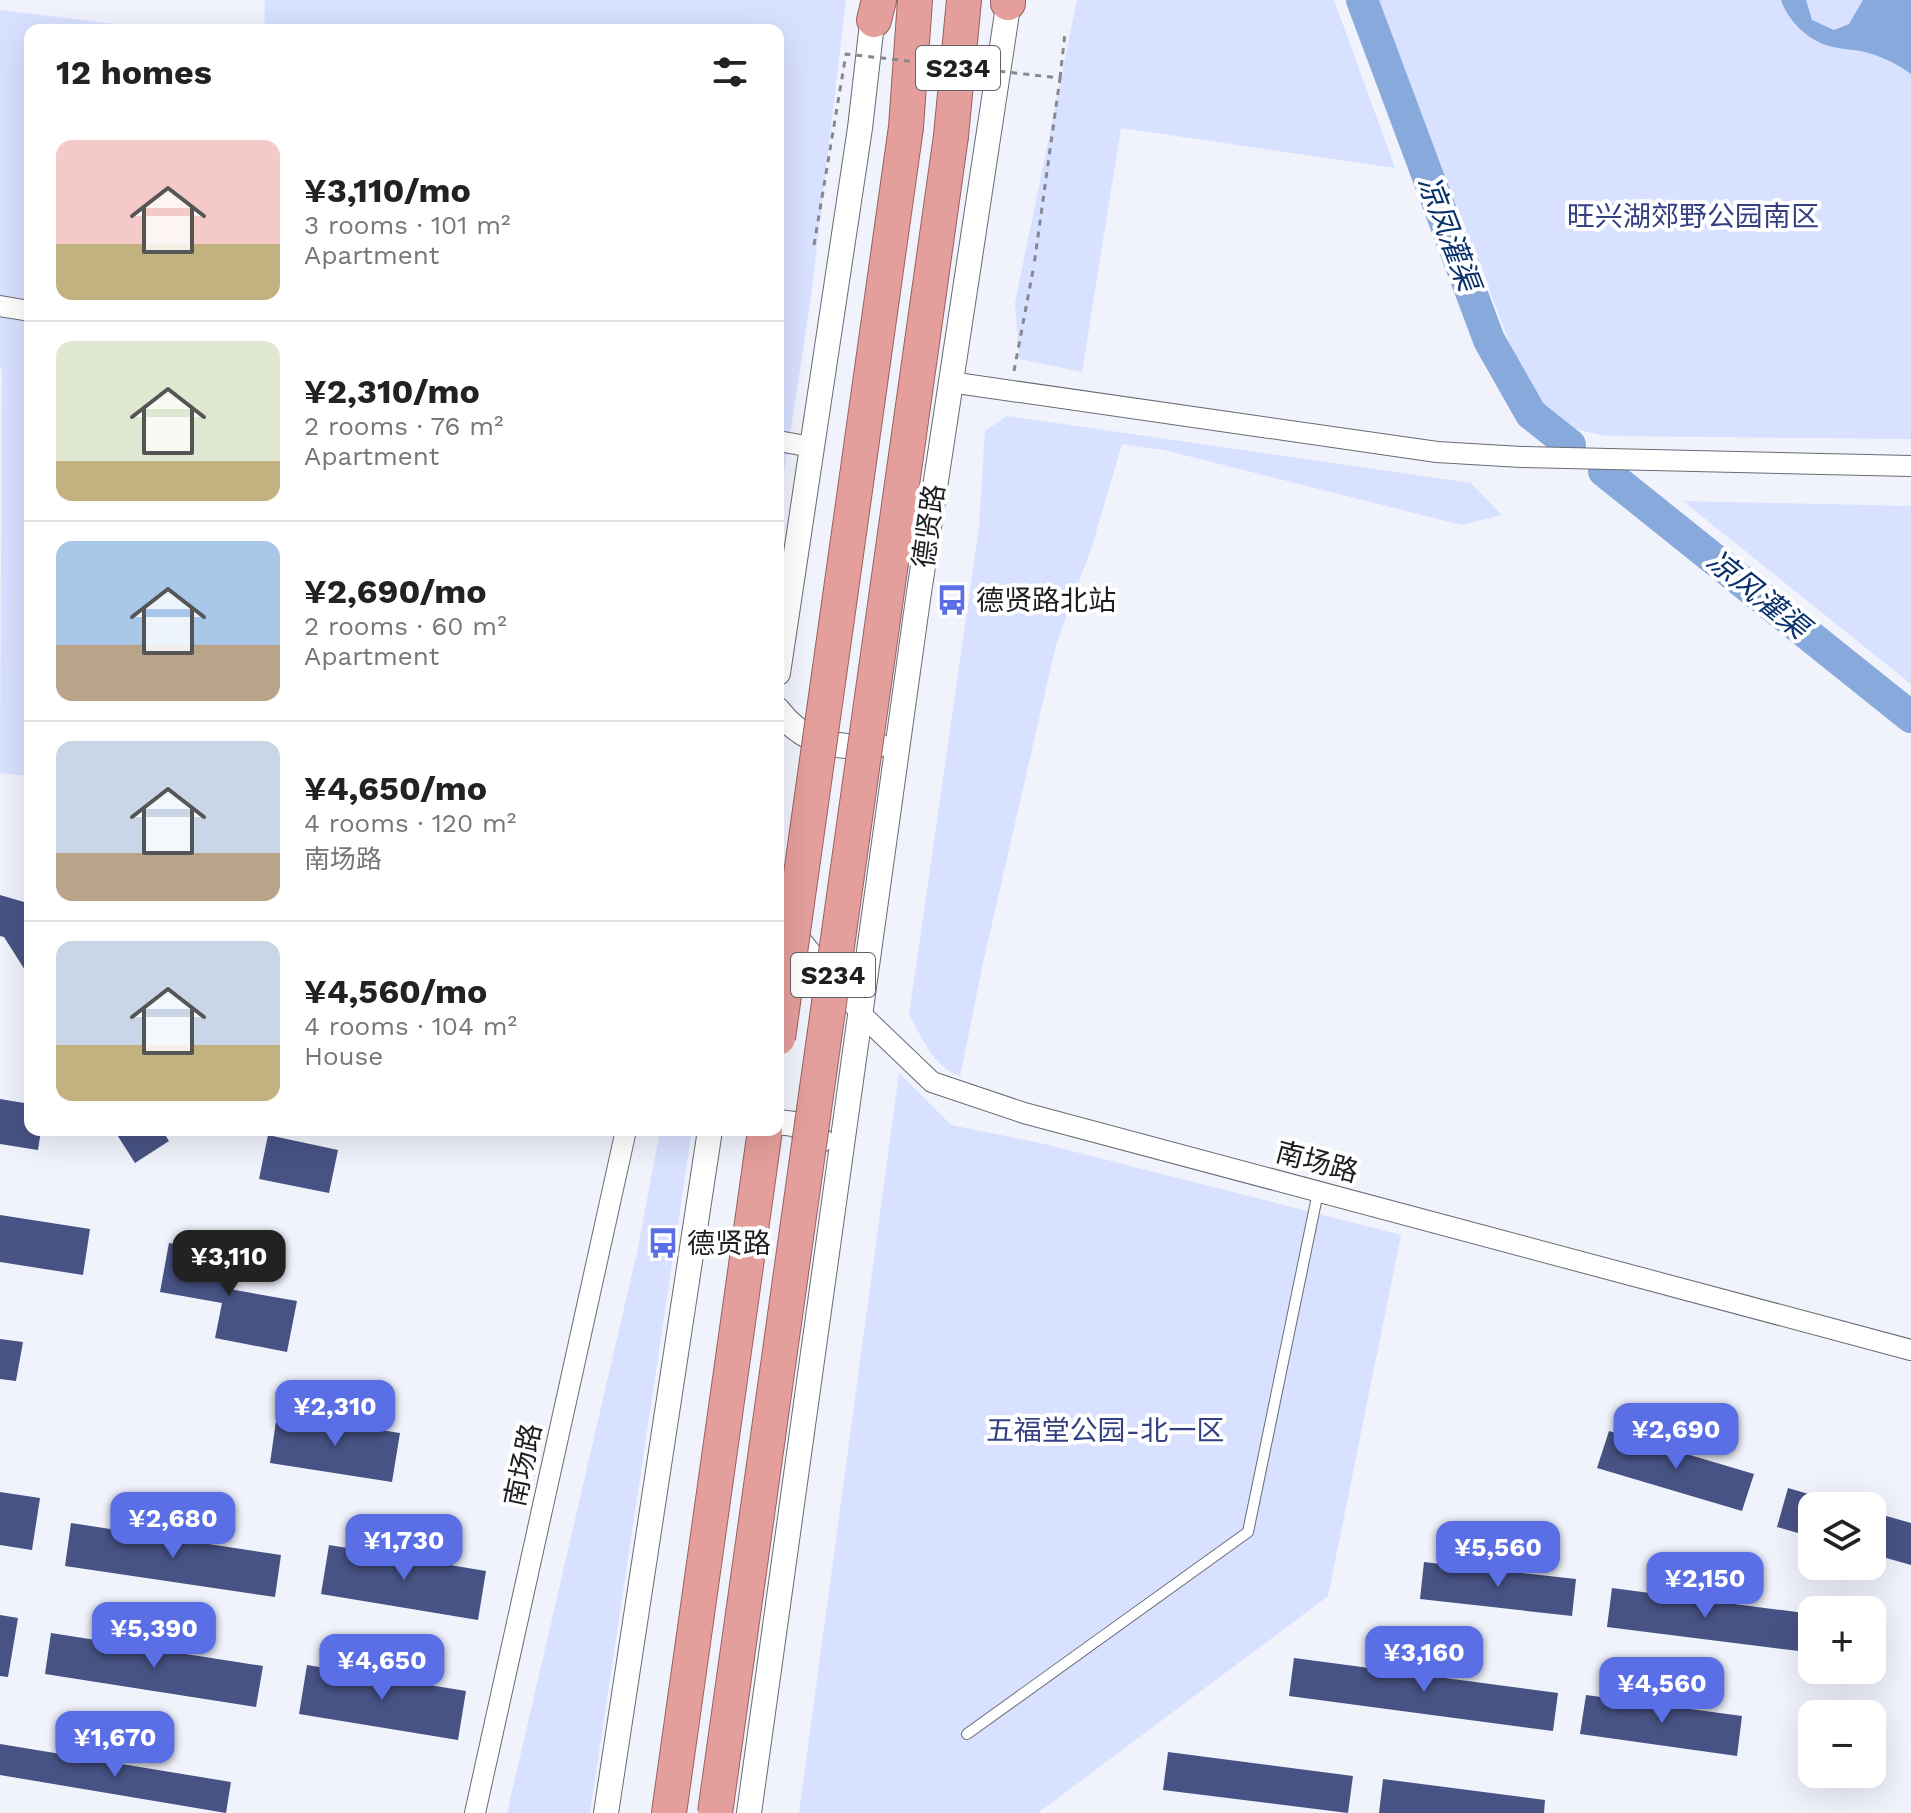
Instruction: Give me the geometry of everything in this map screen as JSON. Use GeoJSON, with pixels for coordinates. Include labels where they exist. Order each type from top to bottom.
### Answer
{"type":"FeatureCollection","features":[{"type":"Feature","properties":{"kind":"highway","name":"S234"},"geometry":{"type":"LineString","coordinates":[[784,995],[906,127],[915,0]]}},
{"type":"Feature","properties":{"kind":"highway","name":"德贤路"},"geometry":{"type":"LineString","coordinates":[[715,1813],[951,136],[964,0]]}},
{"type":"Feature","properties":{"kind":"highway"},"geometry":{"type":"LineString","coordinates":[[669,1813],[764,1136]]}},
{"type":"Feature","properties":{"kind":"street","name":"德贤路"},"geometry":{"type":"LineString","coordinates":[[749,1813],[900,730],[1008,1]]}},
{"type":"Feature","properties":{"kind":"street"},"geometry":{"type":"LineString","coordinates":[[784,633],[876,7]]}},
{"type":"Feature","properties":{"kind":"street"},"geometry":{"type":"LineString","coordinates":[[0,306],[24,310]]}},
{"type":"Feature","properties":{"kind":"street"},"geometry":{"type":"LineString","coordinates":[[950,382],[1437,452],[1521,457],[1911,466]]}},
{"type":"Feature","properties":{"kind":"street"},"geometry":{"type":"LineString","coordinates":[[784,442],[812,447]]}},
{"type":"Feature","properties":{"kind":"street"},"geometry":{"type":"LineString","coordinates":[[784,718],[793,729],[830,745],[872,748],[900,730]]}},
{"type":"Feature","properties":{"kind":"street","name":"南场路"},"geometry":{"type":"LineString","coordinates":[[784,919],[862,1015],[932,1082],[1024,1113],[1911,1350]]}},
{"type":"Feature","properties":{"kind":"street"},"geometry":{"type":"LineString","coordinates":[[784,1123],[794,1124],[822,1141],[840,1169]]}},
{"type":"Feature","properties":{"kind":"street","name":"南场路"},"geometry":{"type":"LineString","coordinates":[[475,1813],[625,1136]]}},
{"type":"Feature","properties":{"kind":"street"},"geometry":{"type":"LineString","coordinates":[[606,1813],[709,1139]]}},
{"type":"Feature","properties":{"kind":"lane"},"geometry":{"type":"LineString","coordinates":[[967,1734],[1248,1532],[1318,1192]]}},
{"type":"Feature","properties":{"kind":"path"},"geometry":{"type":"LineString","coordinates":[[1060,78],[1065,33]]}},
{"type":"Feature","properties":{"kind":"path"},"geometry":{"type":"LineString","coordinates":[[1014,371],[1034,265]]}},
{"type":"Feature","properties":{"kind":"green space"},"geometry":{"type":"Polygon","coordinates":[[[265,0],[846,0],[811,297],[784,474],[784,24],[264,24],[265,0]]]}},
{"type":"Feature","properties":{"kind":"green space"},"geometry":{"type":"Polygon","coordinates":[[[1077,0],[1334,0],[1395,168],[1121,128],[1082,372],[1019,359],[1015,303],[1077,0]]]}},
{"type":"Feature","properties":{"kind":"green space","name":"旺兴湖郊野公园南区"},"geometry":{"type":"Polygon","coordinates":[[[1376,0],[1911,0],[1911,439],[1609,436],[1566,426],[1548,413],[1523,377],[1376,0]]]}},
{"type":"Feature","properties":{"kind":"green space"},"geometry":{"type":"Polygon","coordinates":[[[0,10],[113,24],[24,24],[24,776],[0,773],[0,10]]]}},
{"type":"Feature","properties":{"kind":"green space"},"geometry":{"type":"Polygon","coordinates":[[[1007,416],[1471,483],[1502,515],[1462,525],[1164,450],[1122,444],[1092,546],[1056,645],[960,1076],[936,1059],[909,1015],[979,528],[985,431],[1007,416]]]}},
{"type":"Feature","properties":{"kind":"green space"},"geometry":{"type":"Polygon","coordinates":[[[1683,501],[1911,506],[1911,684],[1683,501]]]}},
{"type":"Feature","properties":{"kind":"green space","name":"五福堂公园-北一区"},"geometry":{"type":"Polygon","coordinates":[[[899,1073],[951,1125],[1040,1143],[1401,1235],[1328,1596],[1038,1813],[799,1813],[899,1073]]]}},
{"type":"Feature","properties":{"kind":"green space"},"geometry":{"type":"Polygon","coordinates":[[[659,1136],[691,1136],[590,1813],[507,1813],[638,1248],[659,1136]]]}},
{"type":"Feature","properties":{"kind":"water"},"geometry":{"type":"Polygon","coordinates":[[[1781,0],[1806,0],[1812,20],[1834,30],[1849,24],[1863,0],[1911,0],[1911,74],[1877,56],[1829,46],[1814,39],[1794,22],[1781,0]]]}},
{"type":"Feature","properties":{"kind":"building"},"geometry":{"type":"Polygon","coordinates":[[[0,895],[24,902],[24,969],[4,937],[0,936],[0,895]]]}},
{"type":"Feature","properties":{"kind":"building"},"geometry":{"type":"Polygon","coordinates":[[[0,1099],[24,1103],[24,1136],[40,1136],[38,1150],[0,1144],[0,1099]]]}},
{"type":"Feature","properties":{"kind":"building"},"geometry":{"type":"Polygon","coordinates":[[[118,1136],[166,1136],[169,1141],[135,1163],[118,1136]]]}},
{"type":"Feature","properties":{"kind":"building"},"geometry":{"type":"Polygon","coordinates":[[[268,1136],[338,1150],[329,1193],[259,1179],[268,1136]]]}},
{"type":"Feature","properties":{"kind":"building"},"geometry":{"type":"Polygon","coordinates":[[[0,1215],[90,1229],[83,1275],[0,1262],[0,1215]]]}},
{"type":"Feature","properties":{"kind":"building"},"geometry":{"type":"Polygon","coordinates":[[[169,1243],[235,1255],[229,1289],[297,1301],[287,1352],[215,1338],[222,1303],[160,1292],[169,1243]]]}},
{"type":"Feature","properties":{"kind":"building"},"geometry":{"type":"Polygon","coordinates":[[[0,1339],[23,1342],[16,1381],[0,1379],[0,1339]]]}},
{"type":"Feature","properties":{"kind":"building"},"geometry":{"type":"Polygon","coordinates":[[[277,1414],[400,1433],[392,1482],[270,1463],[277,1414]]]}},
{"type":"Feature","properties":{"kind":"building"},"geometry":{"type":"Polygon","coordinates":[[[1609,1431],[1754,1474],[1742,1511],[1597,1468],[1609,1431]]]}},
{"type":"Feature","properties":{"kind":"building"},"geometry":{"type":"Polygon","coordinates":[[[1788,1488],[1802,1492],[1798,1492],[1798,1533],[1777,1527],[1788,1488]]]}},
{"type":"Feature","properties":{"kind":"building"},"geometry":{"type":"Polygon","coordinates":[[[0,1492],[40,1498],[32,1550],[0,1545],[0,1492]]]}},
{"type":"Feature","properties":{"kind":"building"},"geometry":{"type":"Polygon","coordinates":[[[1886,1516],[1911,1523],[1911,1565],[1886,1558],[1886,1516]]]}},
{"type":"Feature","properties":{"kind":"building"},"geometry":{"type":"Polygon","coordinates":[[[71,1523],[281,1555],[275,1597],[65,1566],[71,1523]]]}},
{"type":"Feature","properties":{"kind":"building"},"geometry":{"type":"Polygon","coordinates":[[[329,1545],[486,1571],[478,1620],[321,1594],[329,1545]]]}},
{"type":"Feature","properties":{"kind":"building"},"geometry":{"type":"Polygon","coordinates":[[[1424,1562],[1576,1579],[1572,1616],[1420,1599],[1424,1562]]]}},
{"type":"Feature","properties":{"kind":"building"},"geometry":{"type":"Polygon","coordinates":[[[1612,1588],[1798,1612],[1798,1651],[1607,1627],[1612,1588]]]}},
{"type":"Feature","properties":{"kind":"building"},"geometry":{"type":"Polygon","coordinates":[[[0,1615],[18,1618],[8,1677],[0,1676],[0,1615]]]}},
{"type":"Feature","properties":{"kind":"building"},"geometry":{"type":"Polygon","coordinates":[[[51,1633],[263,1666],[256,1707],[45,1674],[51,1633]]]}},
{"type":"Feature","properties":{"kind":"building"},"geometry":{"type":"Polygon","coordinates":[[[1294,1658],[1558,1693],[1553,1731],[1289,1696],[1294,1658]]]}},
{"type":"Feature","properties":{"kind":"building"},"geometry":{"type":"Polygon","coordinates":[[[307,1665],[466,1691],[458,1740],[299,1714],[307,1665]]]}},
{"type":"Feature","properties":{"kind":"building"},"geometry":{"type":"Polygon","coordinates":[[[1586,1695],[1742,1716],[1737,1756],[1580,1734],[1586,1695]]]}},
{"type":"Feature","properties":{"kind":"building"},"geometry":{"type":"Polygon","coordinates":[[[0,1744],[231,1782],[226,1813],[0,1775],[0,1744]]]}},
{"type":"Feature","properties":{"kind":"building"},"geometry":{"type":"Polygon","coordinates":[[[1168,1752],[1353,1776],[1348,1813],[1163,1790],[1168,1752]]]}},
{"type":"Feature","properties":{"kind":"building"},"geometry":{"type":"Polygon","coordinates":[[[1383,1779],[1545,1800],[1544,1813],[1379,1813],[1383,1779]]]}},
{"type":"Feature","properties":{"kind":"waterway","name":"凉凤灌渠"},"geometry":{"type":"LineString","coordinates":[[1362,0],[1489,340],[1531,414],[1570,445]]}},
{"type":"Feature","properties":{"kind":"waterway","name":"凉风灌渠"},"geometry":{"type":"LineString","coordinates":[[1604,471],[1911,717]]}},
{"type":"Feature","properties":{"kind":"place","name":"德贤路北站"},"geometry":{"type":"Point","coordinates":[952,600]}},
{"type":"Feature","properties":{"kind":"place","name":"德贤路"},"geometry":{"type":"Point","coordinates":[663,1243]}}]}
